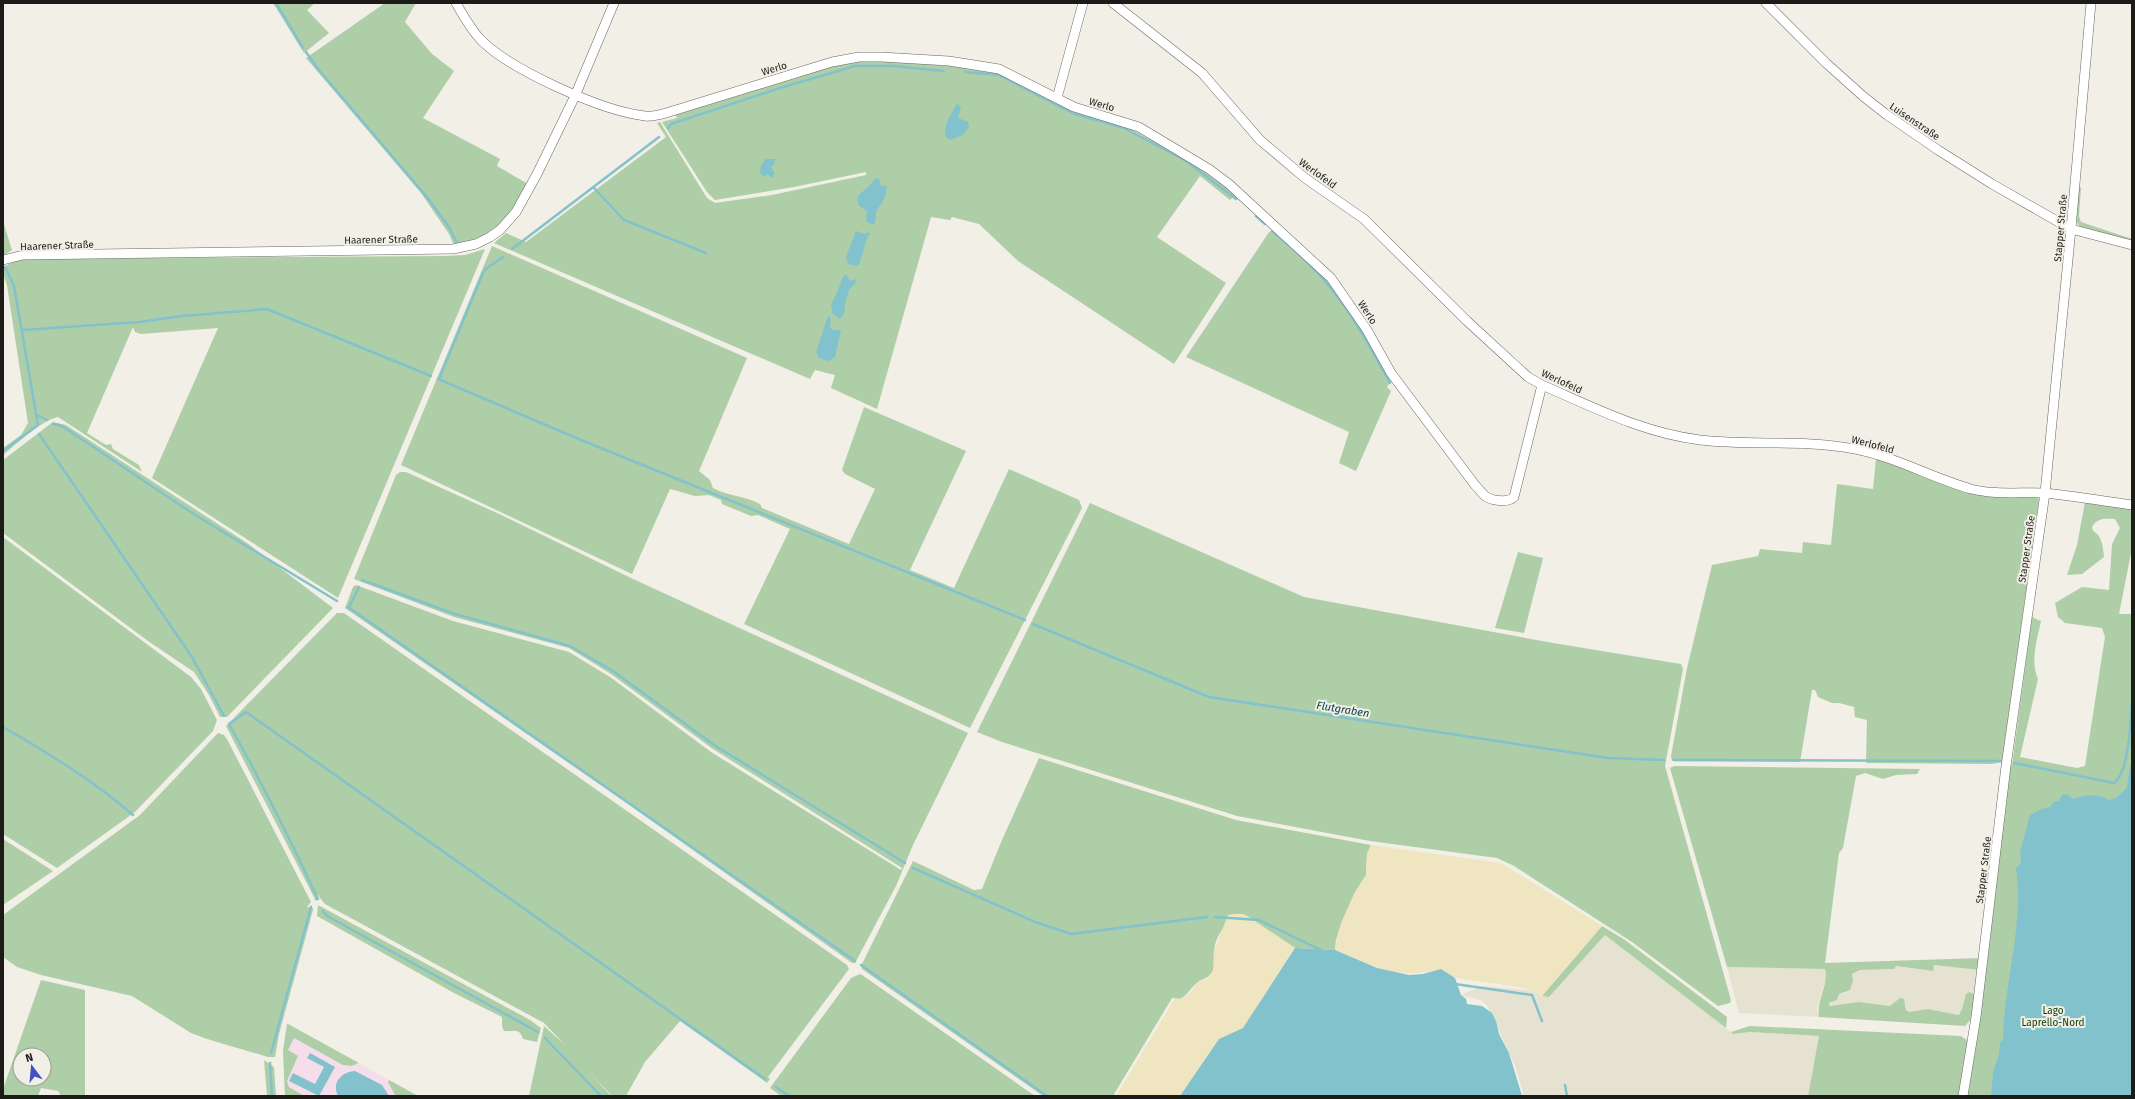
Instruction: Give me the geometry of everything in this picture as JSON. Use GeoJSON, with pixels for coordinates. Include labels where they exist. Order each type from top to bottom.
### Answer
{"type":"FeatureCollection","features":[{"type":"Feature","properties":{"kind":"street","name":"Werlo"},"geometry":{"type":"LineString","coordinates":[[456,3],[472,30],[486,45],[527,71],[575,96],[636,114],[652,116],[817,66],[845,59],[870,56],[949,61],[991,66],[1007,72],[1074,107],[1139,127],[1209,169],[1229,184],[1331,278],[1367,330],[1391,373],[1476,485],[1488,498],[1508,500],[1514,497],[1542,384]]}},
{"type":"Feature","properties":{"kind":"street","name":"Haarener Straße"},"geometry":{"type":"LineString","coordinates":[[3,260],[23,255],[430,250],[453,249],[476,244],[500,230],[516,212],[537,174],[575,96],[614,3]]}},
{"type":"Feature","properties":{"kind":"street"},"geometry":{"type":"LineString","coordinates":[[1057,98],[1083,3]]}},
{"type":"Feature","properties":{"kind":"street","name":"Werlofeld"},"geometry":{"type":"LineString","coordinates":[[1113,3],[1202,73],[1260,140],[1305,178],[1364,219],[1467,321],[1528,376],[1542,384],[1643,428],[1678,436],[1732,443],[1830,446],[1856,449],[1882,456],[1971,489],[1996,493],[2045,493],[2132,505]]}},
{"type":"Feature","properties":{"kind":"street","name":"Luisenstraße"},"geometry":{"type":"LineString","coordinates":[[1766,3],[1846,83],[1887,116],[1992,184],[2071,228],[2132,245]]}},
{"type":"Feature","properties":{"kind":"street","name":"Stapper Straße"},"geometry":{"type":"LineString","coordinates":[[1963,1096],[1976,1017],[2006,766],[2045,493],[2091,3]]}},
{"type":"Feature","properties":{"kind":"shaded area"},"geometry":{"type":"Polygon","coordinates":[[[1605,935],[1665,979],[1733,1034],[1752,1032],[1819,1036],[1808,1096],[1524,1096],[1515,1065],[1487,1005],[1480,1000],[1461,995],[1482,986],[1536,991],[1542,996],[1549,997],[1605,935]]]}},
{"type":"Feature","properties":{"kind":"shaded area"},"geometry":{"type":"Polygon","coordinates":[[[1934,965],[1979,970],[1976,996],[1966,994],[1959,1015],[1928,1009],[1909,1012],[1906,1010],[1906,1005],[1890,1006],[1860,1002],[1832,1007],[1829,1004],[1837,1000],[1839,994],[1845,993],[1853,981],[1852,974],[1860,970],[1894,969],[1895,966],[1932,971],[1934,965]]]}},
{"type":"Feature","properties":{"kind":"shaded area"},"geometry":{"type":"Polygon","coordinates":[[[1727,967],[1825,969],[1826,980],[1817,1009],[1819,1017],[1739,1013],[1727,967]]]}},
{"type":"Feature","properties":{"kind":"shaded area"},"geometry":{"type":"Polygon","coordinates":[[[287,1024],[418,1096],[285,1096],[283,1051],[287,1024]]]}},
{"type":"Feature","properties":{"kind":"green space"},"geometry":{"type":"Polygon","coordinates":[[[273,3],[315,3],[307,10],[329,33],[304,53],[273,3]]]}},
{"type":"Feature","properties":{"kind":"green space"},"geometry":{"type":"Polygon","coordinates":[[[385,3],[416,3],[405,22],[432,54],[454,71],[423,118],[500,159],[497,166],[528,184],[513,208],[498,225],[490,231],[468,241],[454,245],[449,234],[421,193],[306,58],[385,3]]]}},
{"type":"Feature","properties":{"kind":"green space"},"geometry":{"type":"Polygon","coordinates":[[[856,60],[879,60],[987,69],[1124,125],[1149,139],[1151,136],[1205,169],[1237,194],[1230,200],[1200,176],[1157,237],[1226,283],[1174,364],[1018,261],[979,224],[952,217],[950,220],[931,217],[877,409],[831,388],[835,375],[815,370],[810,379],[494,243],[506,233],[526,242],[666,137],[657,123],[660,122],[707,198],[715,203],[772,195],[866,175],[866,172],[794,187],[715,200],[707,192],[662,122],[677,118],[675,114],[820,68],[856,60]]]}},
{"type":"Feature","properties":{"kind":"green space"},"geometry":{"type":"Polygon","coordinates":[[[2079,186],[2081,188],[2079,216],[2081,222],[2132,239],[2132,242],[2079,226],[2076,220],[2079,186]]]}},
{"type":"Feature","properties":{"kind":"green space"},"geometry":{"type":"Polygon","coordinates":[[[3,221],[12,250],[3,256],[3,221]]]}},
{"type":"Feature","properties":{"kind":"green space"},"geometry":{"type":"Polygon","coordinates":[[[1275,230],[1304,255],[1336,290],[1356,320],[1391,381],[1387,387],[1391,391],[1356,471],[1339,463],[1349,432],[1186,357],[1269,232],[1275,230]]]}},
{"type":"Feature","properties":{"kind":"green space"},"geometry":{"type":"Polygon","coordinates":[[[492,246],[747,358],[699,471],[710,480],[713,488],[719,491],[754,501],[760,504],[762,508],[849,544],[875,489],[845,474],[842,470],[864,407],[966,451],[910,570],[954,588],[1009,469],[1079,500],[1082,508],[970,728],[744,624],[790,529],[758,515],[751,516],[722,504],[721,500],[709,495],[695,496],[670,489],[632,574],[401,465],[492,246]]]}},
{"type":"Feature","properties":{"kind":"green space"},"geometry":{"type":"Polygon","coordinates":[[[485,249],[338,598],[152,478],[218,328],[141,334],[135,332],[133,327],[87,433],[106,445],[111,444],[113,449],[139,465],[142,472],[58,417],[44,423],[3,455],[3,448],[21,435],[28,423],[7,285],[3,274],[3,267],[15,261],[29,259],[444,256],[465,255],[485,249]]]}},
{"type":"Feature","properties":{"kind":"green space"},"geometry":{"type":"Polygon","coordinates":[[[53,422],[66,425],[247,543],[333,608],[227,717],[220,717],[209,695],[194,672],[148,641],[3,533],[3,460],[53,422]]]}},
{"type":"Feature","properties":{"kind":"green space"},"geometry":{"type":"Polygon","coordinates":[[[1876,459],[1952,485],[2032,496],[2039,499],[2002,762],[1992,764],[1866,763],[1867,720],[1855,717],[1854,707],[1839,703],[1832,703],[1818,697],[1815,690],[1812,690],[1800,762],[1672,761],[1671,756],[1687,668],[1712,565],[1758,556],[1760,549],[1802,553],[1803,542],[1831,545],[1837,484],[1873,489],[1876,459]]]}},
{"type":"Feature","properties":{"kind":"green space"},"geometry":{"type":"Polygon","coordinates":[[[400,472],[406,472],[497,513],[631,578],[968,733],[913,845],[896,886],[855,963],[852,963],[628,804],[345,608],[353,587],[356,585],[453,621],[569,652],[610,677],[711,752],[901,870],[902,868],[713,749],[611,674],[569,648],[454,617],[354,579],[396,475],[400,472]]]}},
{"type":"Feature","properties":{"kind":"green space"},"geometry":{"type":"Polygon","coordinates":[[[2085,502],[2132,507],[2132,548],[2119,614],[2132,614],[2132,1096],[1961,1096],[1972,1018],[1965,1026],[1819,1017],[1819,1004],[1826,975],[1825,969],[1727,967],[1670,768],[1674,766],[1920,769],[1917,774],[1896,775],[1883,779],[1865,773],[1856,776],[1843,848],[1839,853],[1825,963],[1981,958],[2004,769],[2012,765],[2032,617],[2041,621],[2034,658],[2038,679],[2020,757],[2077,768],[2085,766],[2105,637],[2102,628],[2065,623],[2058,617],[2055,603],[2082,587],[2109,590],[2112,544],[2120,528],[2115,519],[2102,519],[2094,524],[2092,527],[2093,531],[2100,539],[2104,557],[2082,574],[2067,575],[2077,545],[2085,502]],[[1934,965],[1933,971],[1896,966],[1894,969],[1860,970],[1852,974],[1853,981],[1850,990],[1839,994],[1837,1000],[1829,1003],[1830,1006],[1859,1002],[1890,1006],[1900,998],[1904,999],[1906,1010],[1909,1012],[1928,1009],[1959,1015],[1966,994],[1970,992],[1976,996],[1979,970],[1934,965]]]}},
{"type":"Feature","properties":{"kind":"green space"},"geometry":{"type":"Polygon","coordinates":[[[1090,503],[1304,597],[1553,643],[1681,664],[1683,669],[1665,766],[1731,1000],[1730,1003],[1718,1006],[1632,942],[1514,866],[1497,858],[1370,841],[1237,816],[1002,742],[977,732],[1090,503]]]}},
{"type":"Feature","properties":{"kind":"green space"},"geometry":{"type":"Polygon","coordinates":[[[3,537],[191,677],[201,689],[217,720],[213,731],[135,812],[57,868],[3,834],[3,537]]]}},
{"type":"Feature","properties":{"kind":"green space"},"geometry":{"type":"Polygon","coordinates":[[[1518,552],[1543,558],[1524,633],[1495,628],[1518,552]]]}},
{"type":"Feature","properties":{"kind":"green space"},"geometry":{"type":"Polygon","coordinates":[[[337,613],[344,613],[847,965],[849,969],[768,1077],[770,1079],[767,1083],[680,1021],[645,1062],[626,1096],[612,1096],[588,1071],[611,1096],[529,1096],[544,1026],[564,1044],[544,1023],[325,904],[317,894],[315,899],[226,726],[337,613]]]}},
{"type":"Feature","properties":{"kind":"green space"},"geometry":{"type":"Polygon","coordinates":[[[218,733],[224,735],[228,741],[311,902],[307,907],[313,908],[279,1034],[275,1057],[268,1057],[191,1033],[132,996],[41,975],[17,967],[3,957],[3,915],[140,815],[218,733]]]}},
{"type":"Feature","properties":{"kind":"green space"},"geometry":{"type":"Polygon","coordinates":[[[1039,758],[1236,820],[1371,845],[1367,854],[1366,875],[1354,894],[1336,940],[1335,950],[1295,948],[1243,914],[1234,914],[1216,941],[1214,951],[1214,967],[1212,972],[1180,999],[1172,998],[1113,1096],[1043,1096],[862,969],[861,966],[913,861],[974,890],[982,889],[1002,840],[1039,758]]]}},
{"type":"Feature","properties":{"kind":"green space"},"geometry":{"type":"Polygon","coordinates":[[[3,839],[53,871],[3,905],[3,839]]]}},
{"type":"Feature","properties":{"kind":"green space"},"geometry":{"type":"Polygon","coordinates":[[[318,905],[530,1020],[541,1028],[537,1042],[523,1039],[518,1031],[504,1031],[502,1026],[502,1017],[454,993],[317,916],[318,905]]]}},
{"type":"Feature","properties":{"kind":"green space"},"geometry":{"type":"Polygon","coordinates":[[[1602,926],[1625,940],[1727,1017],[1726,1028],[1605,935],[1549,997],[1542,996],[1602,926]]]}},
{"type":"Feature","properties":{"kind":"green space"},"geometry":{"type":"Polygon","coordinates":[[[860,974],[1035,1096],[781,1096],[770,1088],[851,978],[860,974]]]}},
{"type":"Feature","properties":{"kind":"green space"},"geometry":{"type":"Polygon","coordinates":[[[41,980],[85,990],[85,1096],[61,1096],[58,1091],[41,1088],[38,1096],[3,1096],[3,1089],[12,1063],[12,1087],[52,1087],[52,1047],[18,1047],[41,980]]]}},
{"type":"Feature","properties":{"kind":"green space"},"geometry":{"type":"Polygon","coordinates":[[[287,1024],[359,1063],[351,1066],[343,1065],[294,1038],[288,1050],[298,1056],[287,1081],[289,1087],[304,1096],[285,1096],[283,1051],[287,1024]]]}},
{"type":"Feature","properties":{"kind":"green space"},"geometry":{"type":"Polygon","coordinates":[[[1750,1026],[1961,1036],[1968,1041],[1959,1096],[1808,1096],[1819,1036],[1750,1032],[1733,1034],[1731,1032],[1750,1026]]]}},
{"type":"Feature","properties":{"kind":"green space"},"geometry":{"type":"Polygon","coordinates":[[[264,1060],[274,1067],[276,1096],[267,1096],[264,1060]]]}},
{"type":"Feature","properties":{"kind":"green space"},"geometry":{"type":"Polygon","coordinates":[[[389,1080],[418,1096],[395,1095],[388,1082],[389,1080]]]}},
{"type":"Feature","properties":{"kind":"sand"},"geometry":{"type":"Polygon","coordinates":[[[1371,845],[1501,863],[1602,926],[1542,996],[1536,992],[1514,986],[1454,977],[1441,969],[1412,973],[1386,970],[1374,966],[1335,950],[1341,923],[1354,894],[1366,875],[1367,854],[1371,845]]]}},
{"type":"Feature","properties":{"kind":"sand"},"geometry":{"type":"Polygon","coordinates":[[[1243,914],[1295,948],[1243,1029],[1219,1039],[1180,1096],[1116,1096],[1175,998],[1180,999],[1189,994],[1198,982],[1207,979],[1213,971],[1214,951],[1228,915],[1243,914]]]}},
{"type":"Feature","properties":{"kind":"water"},"geometry":{"type":"Polygon","coordinates":[[[957,103],[961,108],[958,118],[968,122],[969,127],[963,135],[950,140],[945,136],[946,124],[957,103]]]}},
{"type":"Feature","properties":{"kind":"water"},"geometry":{"type":"Polygon","coordinates":[[[766,159],[775,159],[775,163],[771,167],[775,174],[771,178],[768,174],[764,177],[760,173],[761,165],[766,159]]]}},
{"type":"Feature","properties":{"kind":"water"},"geometry":{"type":"Polygon","coordinates":[[[874,179],[879,179],[881,186],[886,185],[887,189],[876,213],[873,225],[866,221],[867,211],[859,206],[857,198],[874,179]]]}},
{"type":"Feature","properties":{"kind":"water"},"geometry":{"type":"Polygon","coordinates":[[[856,231],[864,234],[869,232],[870,234],[866,241],[858,266],[848,264],[846,257],[856,231]]]}},
{"type":"Feature","properties":{"kind":"water"},"geometry":{"type":"Polygon","coordinates":[[[844,275],[847,275],[850,281],[855,279],[856,282],[849,290],[844,314],[840,319],[833,314],[831,306],[844,275]]]}},
{"type":"Feature","properties":{"kind":"water"},"geometry":{"type":"Polygon","coordinates":[[[828,316],[831,318],[830,327],[833,330],[841,330],[835,357],[829,361],[819,358],[816,352],[828,316]]]}},
{"type":"Feature","properties":{"kind":"water","name":"Lago Laprello-Nord"},"geometry":{"type":"Polygon","coordinates":[[[2132,765],[2132,1096],[1991,1096],[1993,1072],[1999,1054],[2000,1043],[2003,1039],[2004,1017],[2016,933],[2018,890],[2016,868],[2021,863],[2020,852],[2030,815],[2050,807],[2055,801],[2059,801],[2061,796],[2066,794],[2074,799],[2092,795],[2109,800],[2116,798],[2127,788],[2130,766],[2132,765]]]}},
{"type":"Feature","properties":{"kind":"water"},"geometry":{"type":"Polygon","coordinates":[[[1295,948],[1335,950],[1377,968],[1409,975],[1423,974],[1441,969],[1455,978],[1461,995],[1466,999],[1467,1004],[1482,1006],[1492,1013],[1496,1021],[1499,1034],[1509,1053],[1522,1096],[1180,1096],[1219,1039],[1243,1028],[1295,948]]]}},
{"type":"Feature","properties":{"kind":"water"},"geometry":{"type":"Polygon","coordinates":[[[310,1053],[335,1067],[319,1096],[289,1081],[293,1073],[315,1084],[324,1067],[307,1058],[310,1053]]]}},
{"type":"Feature","properties":{"kind":"water"},"geometry":{"type":"Polygon","coordinates":[[[355,1071],[382,1085],[389,1096],[338,1096],[336,1086],[339,1079],[346,1073],[355,1071]]]}},
{"type":"Feature","properties":{"kind":"waterway"},"geometry":{"type":"LineString","coordinates":[[276,3],[303,48]]}},
{"type":"Feature","properties":{"kind":"waterway"},"geometry":{"type":"LineString","coordinates":[[306,52],[318,69],[426,196],[449,227],[458,245]]}},
{"type":"Feature","properties":{"kind":"waterway"},"geometry":{"type":"LineString","coordinates":[[668,128],[671,124],[780,88],[855,66],[893,66],[944,71]]}},
{"type":"Feature","properties":{"kind":"waterway"},"geometry":{"type":"LineString","coordinates":[[965,72],[999,75],[1072,113],[1124,128],[1186,161],[1236,199]]}},
{"type":"Feature","properties":{"kind":"waterway"},"geometry":{"type":"LineString","coordinates":[[512,249],[659,137]]}},
{"type":"Feature","properties":{"kind":"waterway"},"geometry":{"type":"LineString","coordinates":[[594,188],[624,220],[706,253]]}},
{"type":"Feature","properties":{"kind":"waterway"},"geometry":{"type":"LineString","coordinates":[[1256,216],[1265,224]]}},
{"type":"Feature","properties":{"kind":"waterway"},"geometry":{"type":"LineString","coordinates":[[1272,231],[1303,258],[1332,289],[1363,335],[1390,383]]}},
{"type":"Feature","properties":{"kind":"waterway"},"geometry":{"type":"LineString","coordinates":[[439,379],[483,273],[487,268],[503,257]]}},
{"type":"Feature","properties":{"kind":"waterway"},"geometry":{"type":"LineString","coordinates":[[3,451],[38,425],[14,286],[5,267]]}},
{"type":"Feature","properties":{"kind":"waterway"},"geometry":{"type":"LineString","coordinates":[[23,330],[139,322],[182,316],[267,309],[431,376]]}},
{"type":"Feature","properties":{"kind":"waterway"},"geometry":{"type":"LineString","coordinates":[[438,379],[581,440],[1025,620]]}},
{"type":"Feature","properties":{"kind":"waterway"},"geometry":{"type":"LineString","coordinates":[[37,415],[47,420]]}},
{"type":"Feature","properties":{"kind":"waterway"},"geometry":{"type":"LineString","coordinates":[[53,424],[62,426],[192,513],[337,601]]}},
{"type":"Feature","properties":{"kind":"waterway"},"geometry":{"type":"LineString","coordinates":[[39,434],[192,657],[224,716]]}},
{"type":"Feature","properties":{"kind":"waterway"},"geometry":{"type":"LineString","coordinates":[[362,580],[455,614],[570,646],[613,671],[714,745],[905,863]]}},
{"type":"Feature","properties":{"kind":"waterway"},"geometry":{"type":"LineString","coordinates":[[349,608],[359,587]]}},
{"type":"Feature","properties":{"kind":"waterway"},"geometry":{"type":"LineString","coordinates":[[348,607],[855,961]]}},
{"type":"Feature","properties":{"kind":"waterway","name":"Flutgraben"},"geometry":{"type":"LineString","coordinates":[[1033,624],[1209,697],[1608,758],[1664,760]]}},
{"type":"Feature","properties":{"kind":"waterway"},"geometry":{"type":"LineString","coordinates":[[2014,763],[2114,783],[2119,777],[2126,757],[2130,733],[2132,701]]}},
{"type":"Feature","properties":{"kind":"waterway"},"geometry":{"type":"LineString","coordinates":[[316,899],[318,899],[286,832],[229,724],[246,712],[765,1079]]}},
{"type":"Feature","properties":{"kind":"waterway"},"geometry":{"type":"LineString","coordinates":[[3,727],[70,768],[103,791],[133,815]]}},
{"type":"Feature","properties":{"kind":"waterway"},"geometry":{"type":"LineString","coordinates":[[1674,760],[2001,761]]}},
{"type":"Feature","properties":{"kind":"waterway"},"geometry":{"type":"LineString","coordinates":[[913,868],[1035,922],[1071,934],[1207,917]]}},
{"type":"Feature","properties":{"kind":"waterway"},"geometry":{"type":"LineString","coordinates":[[271,1053],[311,907]]}},
{"type":"Feature","properties":{"kind":"waterway"},"geometry":{"type":"LineString","coordinates":[[323,911],[327,916],[538,1032]]}},
{"type":"Feature","properties":{"kind":"waterway"},"geometry":{"type":"LineString","coordinates":[[1215,917],[1259,920],[1323,951]]}},
{"type":"Feature","properties":{"kind":"waterway"},"geometry":{"type":"LineString","coordinates":[[861,965],[1047,1096]]}},
{"type":"Feature","properties":{"kind":"waterway"},"geometry":{"type":"LineString","coordinates":[[1455,984],[1532,995],[1542,1021]]}},
{"type":"Feature","properties":{"kind":"waterway"},"geometry":{"type":"LineString","coordinates":[[545,1038],[601,1096]]}},
{"type":"Feature","properties":{"kind":"waterway"},"geometry":{"type":"LineString","coordinates":[[270,1063],[272,1096]]}},
{"type":"Feature","properties":{"kind":"waterway"},"geometry":{"type":"LineString","coordinates":[[1565,1085],[1567,1096]]}},
{"type":"Feature","properties":{"kind":"waterway"},"geometry":{"type":"LineString","coordinates":[[776,1087],[789,1096]]}}]}
